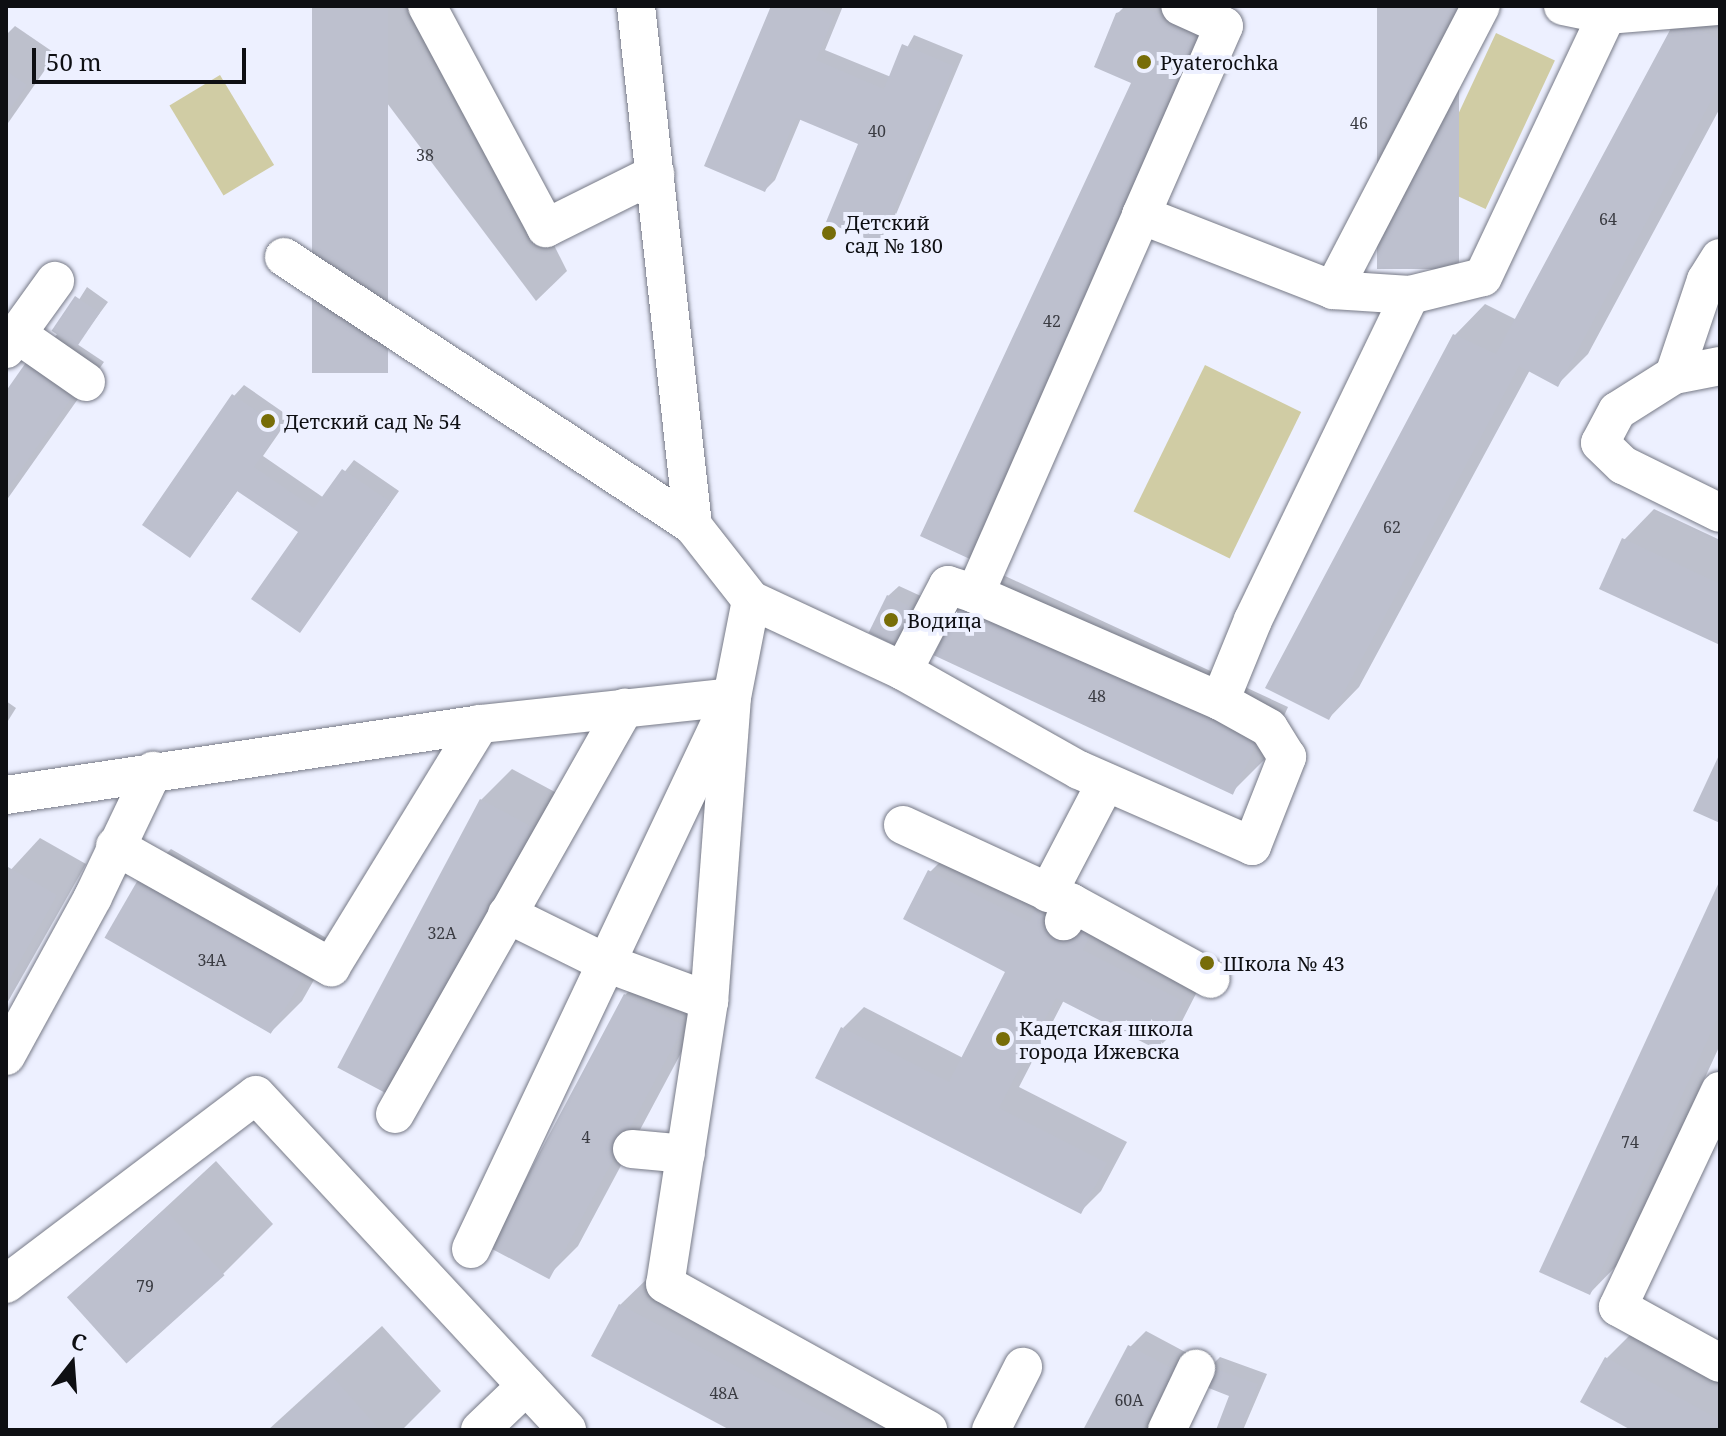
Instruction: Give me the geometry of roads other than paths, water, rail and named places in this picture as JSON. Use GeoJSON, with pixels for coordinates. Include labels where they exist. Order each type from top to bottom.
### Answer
{"type":"FeatureCollection","features":[{"type":"Feature","properties":{"kind":"lane"},"geometry":{"type":"LineString","coordinates":[[427,6],[546,228],[655,174]]}},
{"type":"Feature","properties":{"kind":"lane"},"geometry":{"type":"LineString","coordinates":[[636,6],[693,526]]}},
{"type":"Feature","properties":{"kind":"lane"},"geometry":{"type":"LineString","coordinates":[[975,594],[1224,26],[1180,6]]}},
{"type":"Feature","properties":{"kind":"lane"},"geometry":{"type":"LineString","coordinates":[[1333,290],[1481,6]]}},
{"type":"Feature","properties":{"kind":"lane"},"geometry":{"type":"LineString","coordinates":[[1563,6],[1607,15],[1720,6]]}},
{"type":"Feature","properties":{"kind":"lane"},"geometry":{"type":"LineString","coordinates":[[1141,215],[1333,290],[1410,295],[1483,277],[1607,15]]}},
{"type":"Feature","properties":{"kind":"lane"},"geometry":{"type":"LineString","coordinates":[[284,257],[693,526],[751,600],[903,671],[991,724],[1106,782],[1252,846],[1287,757],[1269,728],[1220,701],[948,585],[903,671]]}},
{"type":"Feature","properties":{"kind":"lane"},"geometry":{"type":"LineString","coordinates":[[1674,375],[1706,280],[1720,258]]}},
{"type":"Feature","properties":{"kind":"lane"},"geometry":{"type":"LineString","coordinates":[[55,281],[12,342],[86,382]]}},
{"type":"Feature","properties":{"kind":"lane"},"geometry":{"type":"LineString","coordinates":[[1220,701],[1253,620],[1410,295]]}},
{"type":"Feature","properties":{"kind":"lane"},"geometry":{"type":"LineString","coordinates":[[1720,366],[1674,375],[1617,411],[1600,443],[1623,465],[1720,513]]}},
{"type":"Feature","properties":{"kind":"lane"},"geometry":{"type":"LineString","coordinates":[[751,600],[732,697],[709,1001],[665,1284],[928,1430]]}},
{"type":"Feature","properties":{"kind":"lane"},"geometry":{"type":"LineString","coordinates":[[6,795],[480,724],[732,697]]}},
{"type":"Feature","properties":{"kind":"lane"},"geometry":{"type":"LineString","coordinates":[[471,1249],[732,697]]}},
{"type":"Feature","properties":{"kind":"lane"},"geometry":{"type":"LineString","coordinates":[[395,1114],[625,708]]}},
{"type":"Feature","properties":{"kind":"lane"},"geometry":{"type":"LineString","coordinates":[[115,846],[331,967],[480,724]]}},
{"type":"Feature","properties":{"kind":"lane"},"geometry":{"type":"LineString","coordinates":[[6,1056],[153,771]]}},
{"type":"Feature","properties":{"kind":"lane"},"geometry":{"type":"LineString","coordinates":[[1062,906],[1106,782]]}},
{"type":"Feature","properties":{"kind":"lane"},"geometry":{"type":"LineString","coordinates":[[903,825],[1211,979]]}},
{"type":"Feature","properties":{"kind":"lane"},"geometry":{"type":"LineString","coordinates":[[507,914],[606,963],[709,1001]]}},
{"type":"Feature","properties":{"kind":"lane"},"geometry":{"type":"LineString","coordinates":[[1720,1091],[1618,1307],[1720,1363]]}},
{"type":"Feature","properties":{"kind":"lane"},"geometry":{"type":"LineString","coordinates":[[6,1284],[256,1095],[567,1430]]}},
{"type":"Feature","properties":{"kind":"lane"},"geometry":{"type":"LineString","coordinates":[[632,1149],[686,1154]]}},
{"type":"Feature","properties":{"kind":"lane"},"geometry":{"type":"LineString","coordinates":[[991,1430],[1023,1367]]}},
{"type":"Feature","properties":{"kind":"lane"},"geometry":{"type":"LineString","coordinates":[[1167,1430],[1196,1369]]}},
{"type":"Feature","properties":{"kind":"lane"},"geometry":{"type":"LineString","coordinates":[[480,1430],[526,1386]]}},
{"type":"Feature","properties":{"kind":"place","name":"Pyaterochka"},"geometry":{"type":"Point","coordinates":[1144,62]}},
{"type":"Feature","properties":{"kind":"place","name":"Детский сад № 180"},"geometry":{"type":"Point","coordinates":[829,233]}},
{"type":"Feature","properties":{"kind":"place","name":"Детский сад № 54"},"geometry":{"type":"Point","coordinates":[268,421]}},
{"type":"Feature","properties":{"kind":"place","name":"Водица"},"geometry":{"type":"Point","coordinates":[891,620]}},
{"type":"Feature","properties":{"kind":"place","name":"Школа № 43"},"geometry":{"type":"Point","coordinates":[1207,963]}},
{"type":"Feature","properties":{"kind":"place","name":"Кадетская школа города Ижевска"},"geometry":{"type":"Point","coordinates":[1003,1039]}}]}
